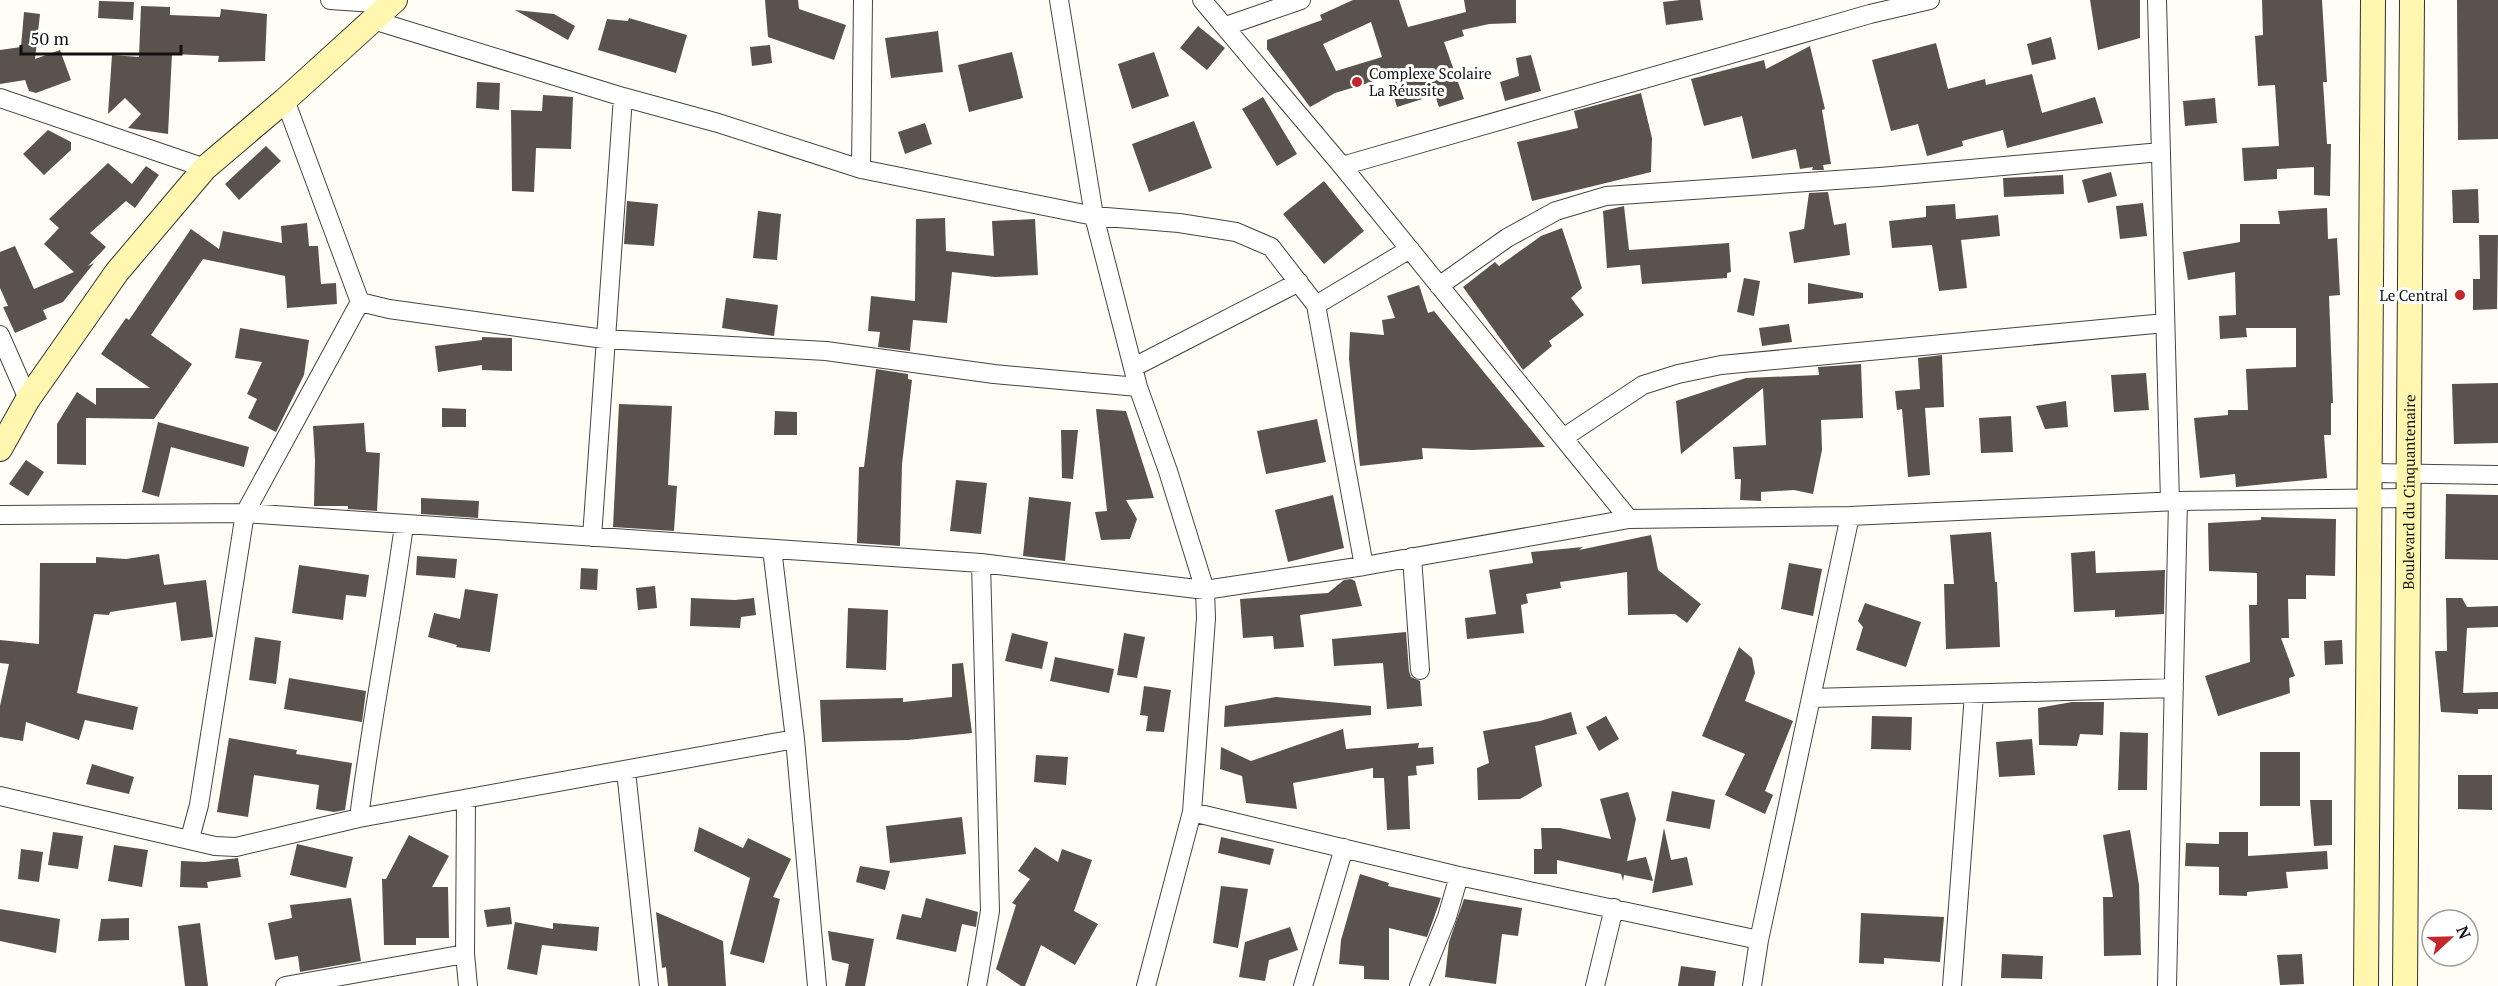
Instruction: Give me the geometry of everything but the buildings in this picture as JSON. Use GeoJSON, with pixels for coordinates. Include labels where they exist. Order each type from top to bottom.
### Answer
{"type":"FeatureCollection","features":[{"type":"Feature","properties":{"kind":"main road"},"geometry":{"type":"LineString","coordinates":[[2366,986],[2373,0]]}},
{"type":"Feature","properties":{"kind":"main road","name":"Boulevard du Cinquantenaire"},"geometry":{"type":"LineString","coordinates":[[2405,986],[2412,0]]}},
{"type":"Feature","properties":{"kind":"main road"},"geometry":{"type":"LineString","coordinates":[[0,449],[28,399],[117,272],[205,168],[285,100],[386,8]]}},
{"type":"Feature","properties":{"kind":"street"},"geometry":{"type":"LineString","coordinates":[[330,0],[386,8],[623,97],[718,123],[861,169],[1094,216],[1179,223],[1236,232],[1271,247],[1316,306],[1364,566]]}},
{"type":"Feature","properties":{"kind":"street"},"geometry":{"type":"LineString","coordinates":[[861,169],[863,0]]}},
{"type":"Feature","properties":{"kind":"street"},"geometry":{"type":"LineString","coordinates":[[1059,0],[1094,216],[1138,387],[1168,471],[1205,590],[1206,618],[1192,812],[1146,986]]}},
{"type":"Feature","properties":{"kind":"street"},"geometry":{"type":"LineString","coordinates":[[1202,0],[1342,166],[1629,519]]}},
{"type":"Feature","properties":{"kind":"street"},"geometry":{"type":"LineString","coordinates":[[1226,26],[1301,0]]}},
{"type":"Feature","properties":{"kind":"street"},"geometry":{"type":"LineString","coordinates":[[1342,166],[1865,7],[1930,0]]}},
{"type":"Feature","properties":{"kind":"street"},"geometry":{"type":"LineString","coordinates":[[2157,0],[2165,323],[2174,502],[2174,688],[2167,986]]}},
{"type":"Feature","properties":{"kind":"street"},"geometry":{"type":"LineString","coordinates":[[592,537],[604,339],[623,97]]}},
{"type":"Feature","properties":{"kind":"street"},"geometry":{"type":"LineString","coordinates":[[0,98],[205,168]]}},
{"type":"Feature","properties":{"kind":"street"},"geometry":{"type":"LineString","coordinates":[[190,838],[199,805],[244,513],[360,302],[285,100]]}},
{"type":"Feature","properties":{"kind":"street"},"geometry":{"type":"LineString","coordinates":[[1440,286],[1507,238],[1556,210],[1606,196],[1892,176],[2161,152]]}},
{"type":"Feature","properties":{"kind":"street"},"geometry":{"type":"LineString","coordinates":[[1316,306],[1410,249]]}},
{"type":"Feature","properties":{"kind":"street"},"geometry":{"type":"LineString","coordinates":[[1134,368],[1299,282]]}},
{"type":"Feature","properties":{"kind":"street"},"geometry":{"type":"LineString","coordinates":[[360,302],[389,309],[604,339],[826,351],[994,374],[1138,387]]}},
{"type":"Feature","properties":{"kind":"street"},"geometry":{"type":"LineString","coordinates":[[1563,438],[1643,386],[1678,374],[1721,365],[2165,323]]}},
{"type":"Feature","properties":{"kind":"street"},"geometry":{"type":"LineString","coordinates":[[0,334],[28,399]]}},
{"type":"Feature","properties":{"kind":"street"},"geometry":{"type":"LineString","coordinates":[[2371,473],[2409,487]]}},
{"type":"Feature","properties":{"kind":"street"},"geometry":{"type":"LineString","coordinates":[[0,515],[244,513],[981,563],[1205,590],[1364,566],[1629,519],[1850,516],[2174,502],[2371,500],[2409,487],[2498,475]]}},
{"type":"Feature","properties":{"kind":"street"},"geometry":{"type":"LineString","coordinates":[[1752,986],[1759,940],[1850,516]]}},
{"type":"Feature","properties":{"kind":"street"},"geometry":{"type":"LineString","coordinates":[[359,818],[370,733],[392,617],[404,525]]}},
{"type":"Feature","properties":{"kind":"street"},"geometry":{"type":"LineString","coordinates":[[772,549],[795,739],[817,986]]}},
{"type":"Feature","properties":{"kind":"street"},"geometry":{"type":"LineString","coordinates":[[1412,557],[1420,670]]}},
{"type":"Feature","properties":{"kind":"street"},"geometry":{"type":"LineString","coordinates":[[977,986],[990,910],[981,563]]}},
{"type":"Feature","properties":{"kind":"street"},"geometry":{"type":"LineString","coordinates":[[1812,698],[2174,688]]}},
{"type":"Feature","properties":{"kind":"street"},"geometry":{"type":"LineString","coordinates":[[1952,986],[1974,694]]}},
{"type":"Feature","properties":{"kind":"street"},"geometry":{"type":"LineString","coordinates":[[0,796],[190,838],[215,846],[236,847],[359,818],[795,739]]}},
{"type":"Feature","properties":{"kind":"street"},"geometry":{"type":"LineString","coordinates":[[626,771],[649,986]]}},
{"type":"Feature","properties":{"kind":"street"},"geometry":{"type":"LineString","coordinates":[[466,799],[465,954],[468,986]]}},
{"type":"Feature","properties":{"kind":"street"},"geometry":{"type":"LineString","coordinates":[[1192,812],[1459,876],[1759,940]]}},
{"type":"Feature","properties":{"kind":"street"},"geometry":{"type":"LineString","coordinates":[[1303,986],[1344,848]]}},
{"type":"Feature","properties":{"kind":"street"},"geometry":{"type":"LineString","coordinates":[[1419,986],[1459,876]]}},
{"type":"Feature","properties":{"kind":"street"},"geometry":{"type":"LineString","coordinates":[[1595,986],[1614,908]]}},
{"type":"Feature","properties":{"kind":"street"},"geometry":{"type":"LineString","coordinates":[[285,986],[465,954]]}},
{"type":"Feature","properties":{"kind":"place","name":"Complexe Scolaire La Réussite"},"geometry":{"type":"Point","coordinates":[1357,82]}},
{"type":"Feature","properties":{"kind":"place","name":"Le Central"},"geometry":{"type":"Point","coordinates":[2460,295]}}]}
